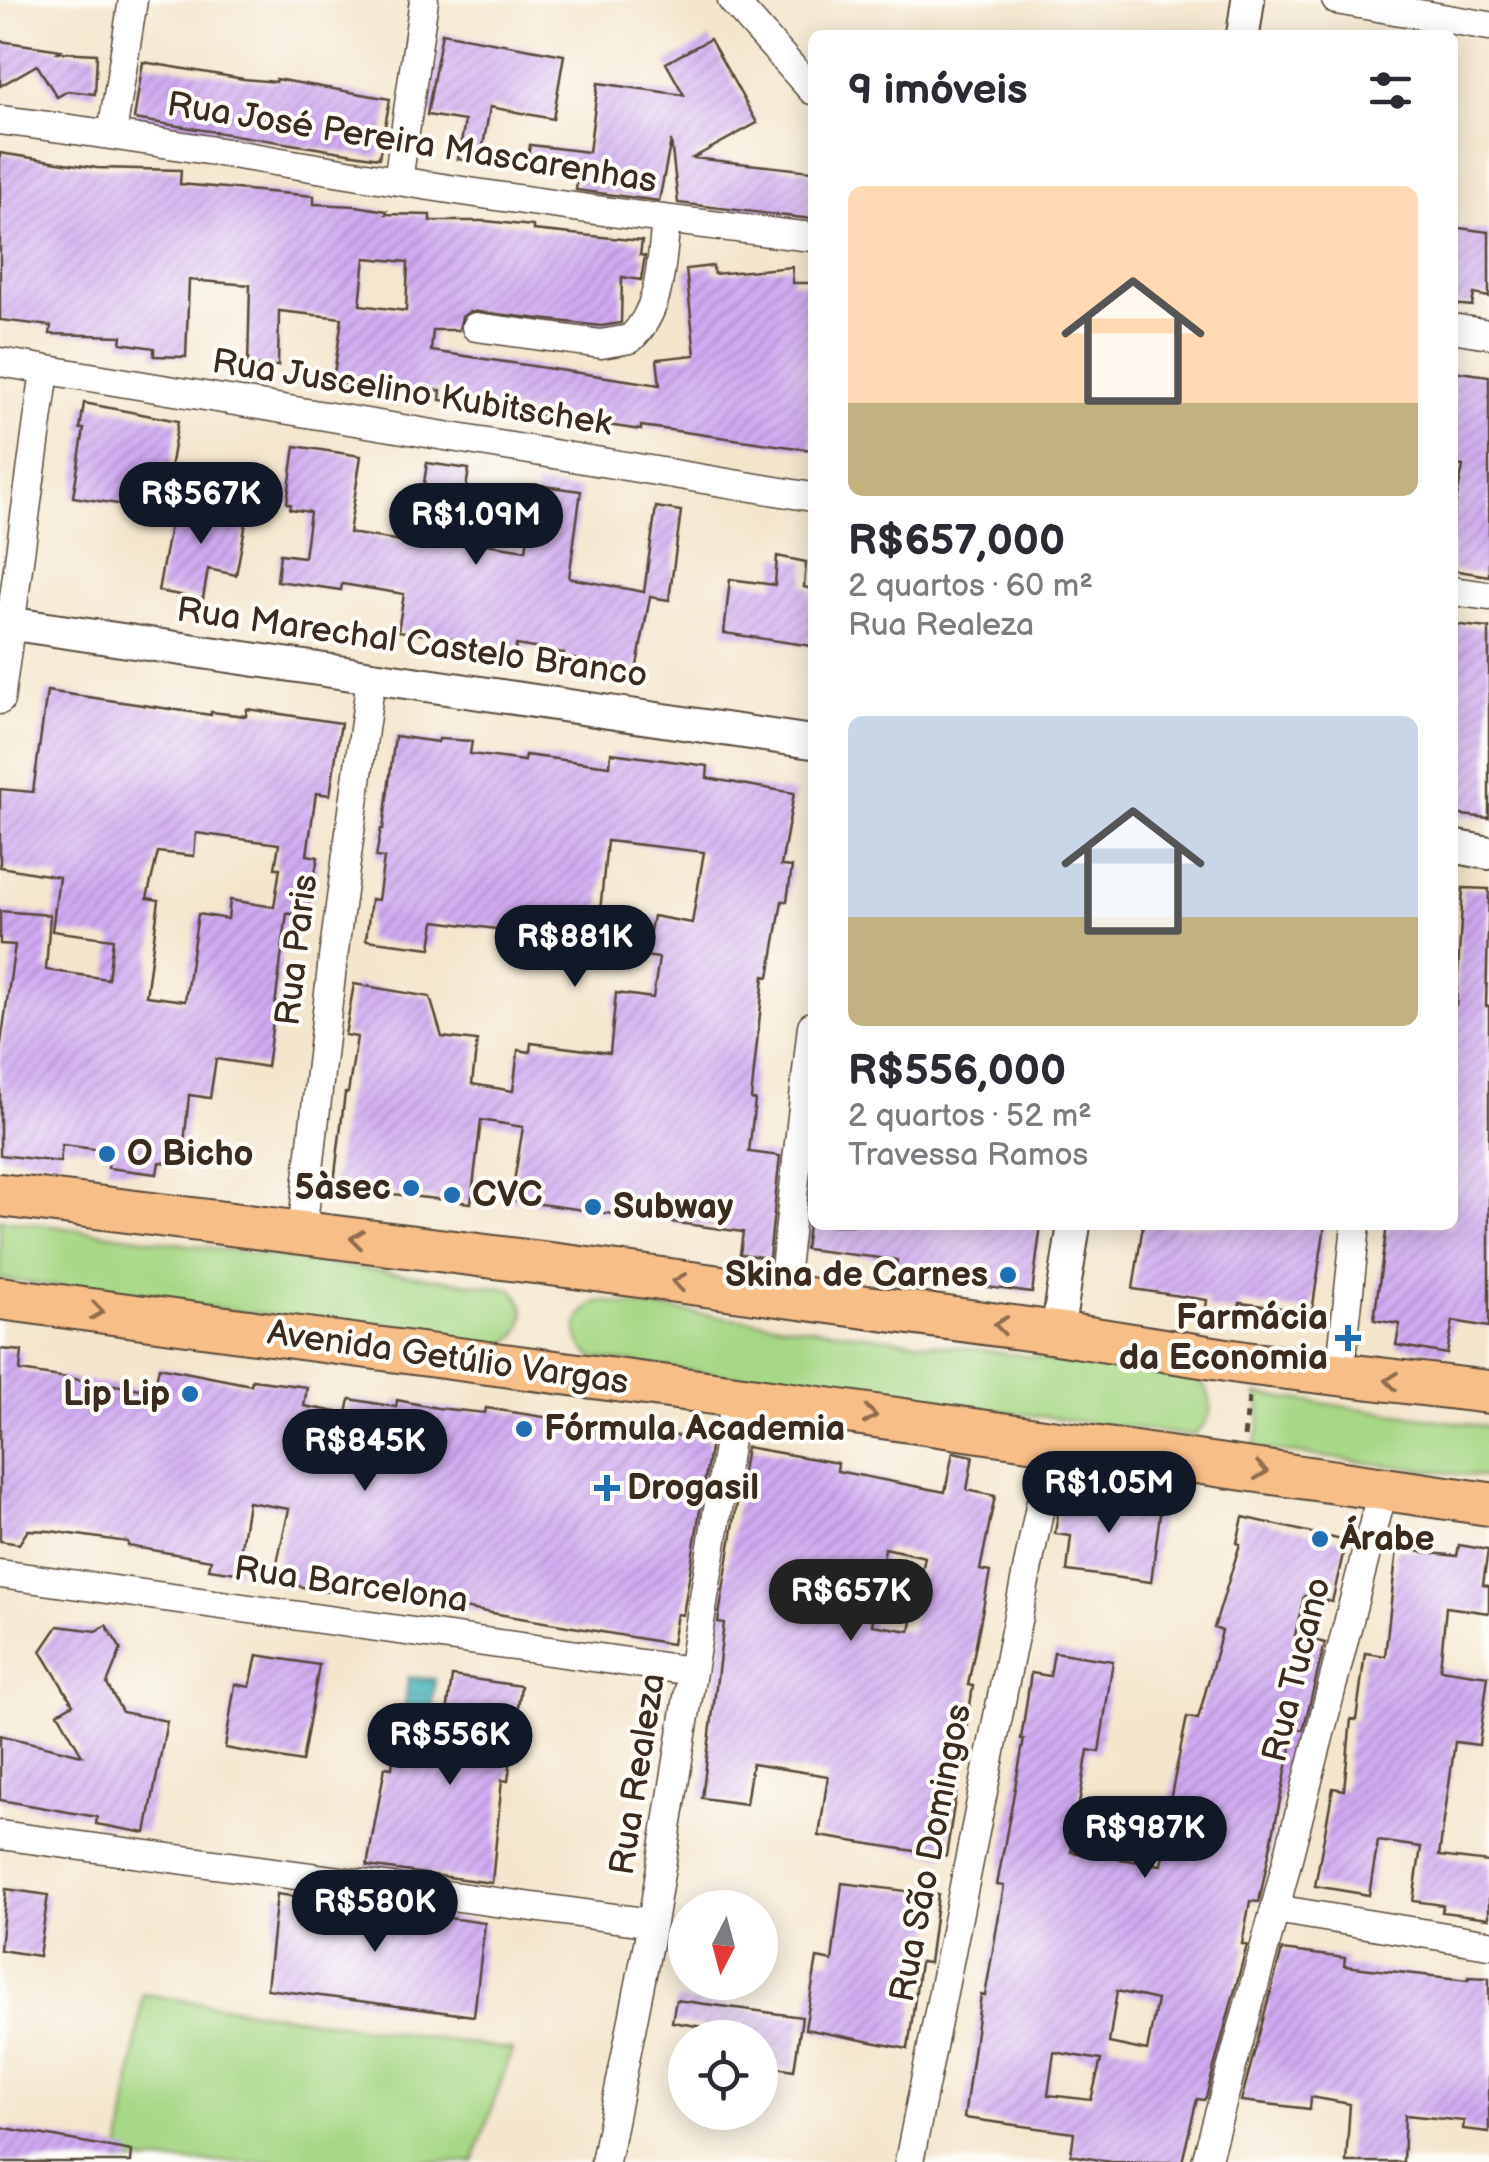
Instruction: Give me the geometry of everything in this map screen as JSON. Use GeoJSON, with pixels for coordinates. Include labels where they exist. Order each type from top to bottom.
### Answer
{"type":"FeatureCollection","features":[{"type":"Feature","properties":{"kind":"main road"},"geometry":{"type":"LineString","coordinates":[[0,1195],[1057,1332],[1245,1363],[1489,1392]]}},
{"type":"Feature","properties":{"kind":"main road","name":"Avenida Getúlio Vargas"},"geometry":{"type":"LineString","coordinates":[[0,1298],[736,1396],[1489,1504]]}},
{"type":"Feature","properties":{"kind":"street"},"geometry":{"type":"LineString","coordinates":[[112,134],[133,0]]}},
{"type":"Feature","properties":{"kind":"street"},"geometry":{"type":"LineString","coordinates":[[398,181],[424,0]]}},
{"type":"Feature","properties":{"kind":"street"},"geometry":{"type":"LineString","coordinates":[[732,0],[808,86]]}},
{"type":"Feature","properties":{"kind":"street"},"geometry":{"type":"LineString","coordinates":[[1244,30],[1248,0]]}},
{"type":"Feature","properties":{"kind":"street"},"geometry":{"type":"LineString","coordinates":[[1336,0],[1489,26]]}},
{"type":"Feature","properties":{"kind":"street","name":"Rua José Pereira Mascarenhas"},"geometry":{"type":"LineString","coordinates":[[0,120],[666,220],[808,237]]}},
{"type":"Feature","properties":{"kind":"street"},"geometry":{"type":"LineString","coordinates":[[476,327],[601,344],[630,339],[649,316],[654,300],[666,220]]}},
{"type":"Feature","properties":{"kind":"street"},"geometry":{"type":"LineString","coordinates":[[1458,329],[1489,334]]}},
{"type":"Feature","properties":{"kind":"street","name":"Rua Juscelino Kubitschek"},"geometry":{"type":"LineString","coordinates":[[0,362],[808,497]]}},
{"type":"Feature","properties":{"kind":"street"},"geometry":{"type":"LineString","coordinates":[[0,700],[5,623],[44,370]]}},
{"type":"Feature","properties":{"kind":"street"},"geometry":{"type":"LineString","coordinates":[[1458,592],[1489,596]]}},
{"type":"Feature","properties":{"kind":"street","name":"Rua Marechal Castelo Branco"},"geometry":{"type":"LineString","coordinates":[[5,623],[808,741]]}},
{"type":"Feature","properties":{"kind":"street","name":"Rua Paris"},"geometry":{"type":"LineString","coordinates":[[302,1232],[333,958],[371,678]]}},
{"type":"Feature","properties":{"kind":"street"},"geometry":{"type":"LineString","coordinates":[[1458,847],[1489,853]]}},
{"type":"Feature","properties":{"kind":"street"},"geometry":{"type":"LineString","coordinates":[[782,1296],[808,1062]]}},
{"type":"Feature","properties":{"kind":"street"},"geometry":{"type":"LineString","coordinates":[[1057,1332],[1073,1230]]}},
{"type":"Feature","properties":{"kind":"street"},"geometry":{"type":"LineString","coordinates":[[1340,1375],[1355,1230]]}},
{"type":"Feature","properties":{"kind":"street","name":"Rua Realeza"},"geometry":{"type":"LineString","coordinates":[[605,2162],[652,1923],[736,1396]]}},
{"type":"Feature","properties":{"kind":"street","name":"Rua São Domingos"},"geometry":{"type":"LineString","coordinates":[[909,2162],[1053,1441]]}},
{"type":"Feature","properties":{"kind":"street","name":"Rua Tucano"},"geometry":{"type":"LineString","coordinates":[[1206,2162],[1383,1487]]}},
{"type":"Feature","properties":{"kind":"street","name":"Rua Barcelona"},"geometry":{"type":"LineString","coordinates":[[0,1574],[692,1671]]}},
{"type":"Feature","properties":{"kind":"street"},"geometry":{"type":"LineString","coordinates":[[0,1834],[652,1923]]}},
{"type":"Feature","properties":{"kind":"street"},"geometry":{"type":"LineString","coordinates":[[1275,1908],[1489,1944]]}},
{"type":"Feature","properties":{"kind":"path"},"geometry":{"type":"LineString","coordinates":[[1229,1466],[1242,1444],[1247,1421],[1249,1388],[1245,1363]]}},
{"type":"Feature","properties":{"kind":"green space"},"geometry":{"type":"Polygon","coordinates":[[[0,1219],[512,1289],[522,1305],[523,1322],[515,1336],[499,1346],[0,1279],[0,1219]]]}},
{"type":"Feature","properties":{"kind":"green space"},"geometry":{"type":"Polygon","coordinates":[[[601,1301],[1197,1378],[1208,1393],[1209,1416],[1191,1436],[594,1358],[580,1343],[577,1327],[584,1312],[601,1301]]]}},
{"type":"Feature","properties":{"kind":"green space"},"geometry":{"type":"Polygon","coordinates":[[[1257,1394],[1489,1427],[1489,1478],[1253,1448],[1260,1421],[1257,1394]]]}},
{"type":"Feature","properties":{"kind":"green space"},"geometry":{"type":"Polygon","coordinates":[[[143,1994],[512,2050],[473,2162],[119,2162],[143,1994]]]}},
{"type":"Feature","properties":{"kind":"water"},"geometry":{"type":"Polygon","coordinates":[[[408,1677],[435,1679],[431,1728],[403,1726],[408,1677]]]}},
{"type":"Feature","properties":{"kind":"building"},"geometry":{"type":"Polygon","coordinates":[[[442,33],[564,55],[553,119],[490,107],[480,163],[458,159],[465,121],[427,115],[442,33]]]}},
{"type":"Feature","properties":{"kind":"building"},"geometry":{"type":"Polygon","coordinates":[[[710,39],[757,123],[693,158],[808,171],[808,219],[678,203],[671,140],[659,201],[576,190],[578,172],[527,164],[530,145],[589,152],[598,83],[684,95],[666,63],[710,39]]]}},
{"type":"Feature","properties":{"kind":"building"},"geometry":{"type":"Polygon","coordinates":[[[0,41],[61,50],[58,52],[97,54],[95,94],[68,91],[57,97],[37,65],[0,86],[0,41]]]}},
{"type":"Feature","properties":{"kind":"building"},"geometry":{"type":"Polygon","coordinates":[[[143,62],[390,99],[379,158],[134,119],[143,62]]]}},
{"type":"Feature","properties":{"kind":"building"},"geometry":{"type":"Polygon","coordinates":[[[0,153],[97,168],[181,170],[180,184],[314,196],[314,204],[356,206],[387,211],[386,214],[430,215],[430,221],[486,221],[642,241],[640,255],[645,256],[641,280],[622,277],[621,323],[601,326],[470,311],[462,317],[459,330],[433,330],[431,351],[660,385],[657,359],[695,355],[686,269],[713,266],[714,274],[792,267],[793,283],[808,283],[808,449],[440,400],[441,390],[381,391],[333,382],[342,318],[279,311],[278,366],[248,366],[250,285],[189,280],[186,357],[154,356],[154,348],[121,343],[122,336],[50,334],[51,326],[0,320],[0,153]],[[365,258],[360,305],[406,311],[408,262],[365,258]]]}},
{"type":"Feature","properties":{"kind":"building"},"geometry":{"type":"Polygon","coordinates":[[[1458,228],[1489,232],[1489,297],[1474,294],[1472,306],[1458,305],[1458,228]]]}},
{"type":"Feature","properties":{"kind":"building"},"geometry":{"type":"Polygon","coordinates":[[[1458,372],[1489,376],[1489,576],[1458,571],[1458,492],[1463,466],[1458,465],[1458,372]]]}},
{"type":"Feature","properties":{"kind":"building"},"geometry":{"type":"Polygon","coordinates":[[[84,403],[178,421],[163,511],[73,497],[84,429],[80,429],[84,403]]]}},
{"type":"Feature","properties":{"kind":"building"},"geometry":{"type":"Polygon","coordinates":[[[295,446],[361,456],[349,533],[415,543],[427,463],[469,469],[458,540],[526,550],[536,485],[581,491],[569,578],[644,592],[656,507],[681,511],[669,600],[650,597],[636,671],[516,645],[514,657],[460,649],[461,640],[398,631],[404,594],[342,584],[341,590],[277,581],[280,554],[304,557],[310,512],[290,509],[291,504],[287,503],[295,446]]]}},
{"type":"Feature","properties":{"kind":"building"},"geometry":{"type":"Polygon","coordinates":[[[175,499],[248,512],[236,575],[208,569],[203,599],[158,591],[175,499]]]}},
{"type":"Feature","properties":{"kind":"building"},"geometry":{"type":"Polygon","coordinates":[[[777,556],[806,562],[808,645],[724,633],[730,579],[775,585],[777,556]]]}},
{"type":"Feature","properties":{"kind":"building"},"geometry":{"type":"Polygon","coordinates":[[[1458,625],[1489,628],[1489,818],[1458,815],[1458,625]]]}},
{"type":"Feature","properties":{"kind":"building"},"geometry":{"type":"Polygon","coordinates":[[[47,691],[211,715],[246,716],[247,709],[341,723],[330,795],[316,793],[307,855],[318,857],[307,917],[287,913],[267,1067],[216,1059],[210,1098],[189,1095],[182,1164],[159,1162],[157,1174],[108,1168],[110,1151],[62,1145],[60,1162],[0,1155],[0,1050],[15,945],[0,944],[0,911],[50,915],[46,970],[108,979],[113,939],[52,931],[59,877],[0,867],[0,789],[33,792],[47,691]],[[196,833],[194,856],[158,852],[147,898],[159,900],[146,996],[185,1001],[198,914],[228,919],[230,900],[274,907],[279,844],[196,833]]]}},
{"type":"Feature","properties":{"kind":"building"},"geometry":{"type":"Polygon","coordinates":[[[395,736],[438,742],[472,741],[470,754],[524,761],[525,755],[610,766],[611,753],[708,766],[707,778],[794,793],[781,866],[792,867],[769,977],[764,976],[751,1099],[755,1100],[749,1152],[780,1156],[769,1258],[740,1254],[743,1232],[511,1200],[523,1127],[481,1120],[471,1203],[392,1194],[392,1189],[334,1182],[345,1093],[357,1037],[345,1035],[354,984],[430,997],[442,1037],[477,1041],[472,1084],[513,1091],[518,1050],[530,1052],[531,1043],[610,1053],[616,993],[653,998],[659,958],[645,956],[653,916],[692,923],[704,852],[607,841],[597,942],[435,921],[431,948],[366,940],[371,899],[378,900],[384,858],[376,857],[395,736]]]}},
{"type":"Feature","properties":{"kind":"building"},"geometry":{"type":"Polygon","coordinates":[[[1463,888],[1489,889],[1489,1327],[1453,1321],[1447,1354],[1396,1345],[1400,1324],[1374,1320],[1386,1230],[1458,1230],[1458,972],[1463,888]]]}},
{"type":"Feature","properties":{"kind":"building"},"geometry":{"type":"Polygon","coordinates":[[[808,1225],[808,1230],[1040,1230],[1032,1293],[896,1275],[897,1260],[805,1249],[808,1225]]]}},
{"type":"Feature","properties":{"kind":"building"},"geometry":{"type":"Polygon","coordinates":[[[1142,1230],[1324,1230],[1312,1312],[1240,1303],[1238,1313],[1206,1308],[1207,1300],[1133,1289],[1142,1230]]]}},
{"type":"Feature","properties":{"kind":"building"},"geometry":{"type":"Polygon","coordinates":[[[0,1349],[22,1351],[20,1371],[154,1391],[159,1367],[251,1385],[252,1380],[307,1387],[304,1406],[347,1414],[350,1399],[396,1407],[397,1400],[485,1413],[486,1408],[709,1439],[683,1615],[677,1614],[672,1644],[329,1585],[328,1592],[273,1581],[289,1509],[248,1502],[237,1573],[209,1569],[211,1560],[128,1546],[128,1542],[50,1531],[28,1530],[19,1544],[0,1541],[0,1349]]]}},
{"type":"Feature","properties":{"kind":"building"},"geometry":{"type":"Polygon","coordinates":[[[746,1447],[838,1463],[837,1471],[945,1492],[953,1452],[973,1456],[967,1490],[995,1496],[980,1570],[990,1572],[968,1685],[973,1686],[946,1856],[819,1836],[828,1776],[752,1764],[746,1804],[702,1798],[724,1623],[718,1622],[746,1447]],[[885,1548],[872,1625],[910,1631],[925,1557],[885,1548]]]}},
{"type":"Feature","properties":{"kind":"building"},"geometry":{"type":"Polygon","coordinates":[[[1061,1492],[1161,1506],[1151,1582],[1067,1571],[1071,1536],[1055,1534],[1061,1492]]]}},
{"type":"Feature","properties":{"kind":"building"},"geometry":{"type":"Polygon","coordinates":[[[1243,1517],[1346,1541],[1332,1602],[1304,1596],[1295,1635],[1325,1643],[1303,1730],[1295,1728],[1259,1902],[1250,1901],[1242,1944],[1247,1945],[1206,2097],[1197,2099],[1182,2162],[1111,2162],[1071,2155],[1074,2133],[964,2118],[981,1995],[985,1996],[1004,1886],[997,1885],[1024,1739],[1031,1673],[1050,1676],[1054,1652],[1113,1661],[1099,1752],[1088,1750],[1071,1852],[1161,1865],[1187,1717],[1198,1719],[1222,1631],[1214,1628],[1240,1544],[1237,1543],[1243,1517]],[[1117,1991],[1109,2043],[1147,2051],[1157,2000],[1117,1991]],[[1054,2052],[1048,2095],[1091,2100],[1101,2060],[1054,2052]]]}},
{"type":"Feature","properties":{"kind":"building"},"geometry":{"type":"Polygon","coordinates":[[[1459,1545],[1488,1550],[1483,1585],[1489,1586],[1489,1613],[1446,1607],[1440,1669],[1488,1676],[1479,1745],[1455,1742],[1439,1856],[1489,1862],[1489,1918],[1442,1912],[1443,1905],[1413,1901],[1421,1847],[1378,1841],[1369,1895],[1315,1886],[1333,1788],[1344,1790],[1351,1719],[1356,1720],[1365,1653],[1385,1656],[1397,1549],[1457,1556],[1459,1545]]]}},
{"type":"Feature","properties":{"kind":"building"},"geometry":{"type":"Polygon","coordinates":[[[106,1625],[121,1649],[107,1684],[122,1712],[167,1721],[146,1833],[96,1824],[97,1817],[0,1800],[0,1735],[82,1755],[58,1713],[73,1704],[41,1651],[58,1626],[97,1631],[106,1625]]]}},
{"type":"Feature","properties":{"kind":"building"},"geometry":{"type":"Polygon","coordinates":[[[257,1655],[319,1665],[302,1762],[225,1748],[235,1684],[250,1687],[257,1655]]]}},
{"type":"Feature","properties":{"kind":"building"},"geometry":{"type":"Polygon","coordinates":[[[452,1676],[521,1686],[508,1781],[502,1780],[492,1883],[367,1866],[385,1767],[392,1768],[395,1745],[416,1747],[423,1733],[444,1736],[452,1676]]]}},
{"type":"Feature","properties":{"kind":"building"},"geometry":{"type":"Polygon","coordinates":[[[842,1883],[938,1895],[929,1963],[920,1962],[908,2049],[805,2029],[817,1958],[832,1961],[842,1883]]]}},
{"type":"Feature","properties":{"kind":"building"},"geometry":{"type":"Polygon","coordinates":[[[6,1889],[48,1895],[39,1956],[0,1950],[6,1889]]]}},
{"type":"Feature","properties":{"kind":"building"},"geometry":{"type":"Polygon","coordinates":[[[277,1894],[485,1923],[474,2016],[267,1989],[277,1894]]]}},
{"type":"Feature","properties":{"kind":"building"},"geometry":{"type":"Polygon","coordinates":[[[1282,1950],[1345,1958],[1344,1966],[1468,1980],[1489,1978],[1489,2132],[1463,2129],[1464,2121],[1405,2115],[1403,2162],[1346,2162],[1350,2104],[1311,2097],[1310,2109],[1241,2101],[1282,1950]]]}},
{"type":"Feature","properties":{"kind":"building"},"geometry":{"type":"Polygon","coordinates":[[[676,2000],[802,2017],[794,2070],[778,2067],[778,2020],[672,2020],[676,2000]]]}},
{"type":"Feature","properties":{"kind":"building"},"geometry":{"type":"Polygon","coordinates":[[[0,2127],[132,2151],[131,2162],[0,2162],[0,2127]]]}},
{"type":"Feature","properties":{"kind":"place","name":"O Bicho"},"geometry":{"type":"Point","coordinates":[107,1154]}},
{"type":"Feature","properties":{"kind":"place","name":"5àsec"},"geometry":{"type":"Point","coordinates":[411,1188]}},
{"type":"Feature","properties":{"kind":"place","name":"CVC"},"geometry":{"type":"Point","coordinates":[452,1195]}},
{"type":"Feature","properties":{"kind":"place","name":"Subway"},"geometry":{"type":"Point","coordinates":[593,1207]}},
{"type":"Feature","properties":{"kind":"place","name":"Skina de Carnes"},"geometry":{"type":"Point","coordinates":[1008,1275]}},
{"type":"Feature","properties":{"kind":"place","name":"Farmácia da Economia"},"geometry":{"type":"Point","coordinates":[1348,1338]}},
{"type":"Feature","properties":{"kind":"place","name":"Lip Lip"},"geometry":{"type":"Point","coordinates":[190,1394]}},
{"type":"Feature","properties":{"kind":"place","name":"Fórmula Academia"},"geometry":{"type":"Point","coordinates":[524,1429]}},
{"type":"Feature","properties":{"kind":"place","name":"Drogasil"},"geometry":{"type":"Point","coordinates":[607,1488]}},
{"type":"Feature","properties":{"kind":"place","name":"Árabe"},"geometry":{"type":"Point","coordinates":[1320,1539]}}]}
